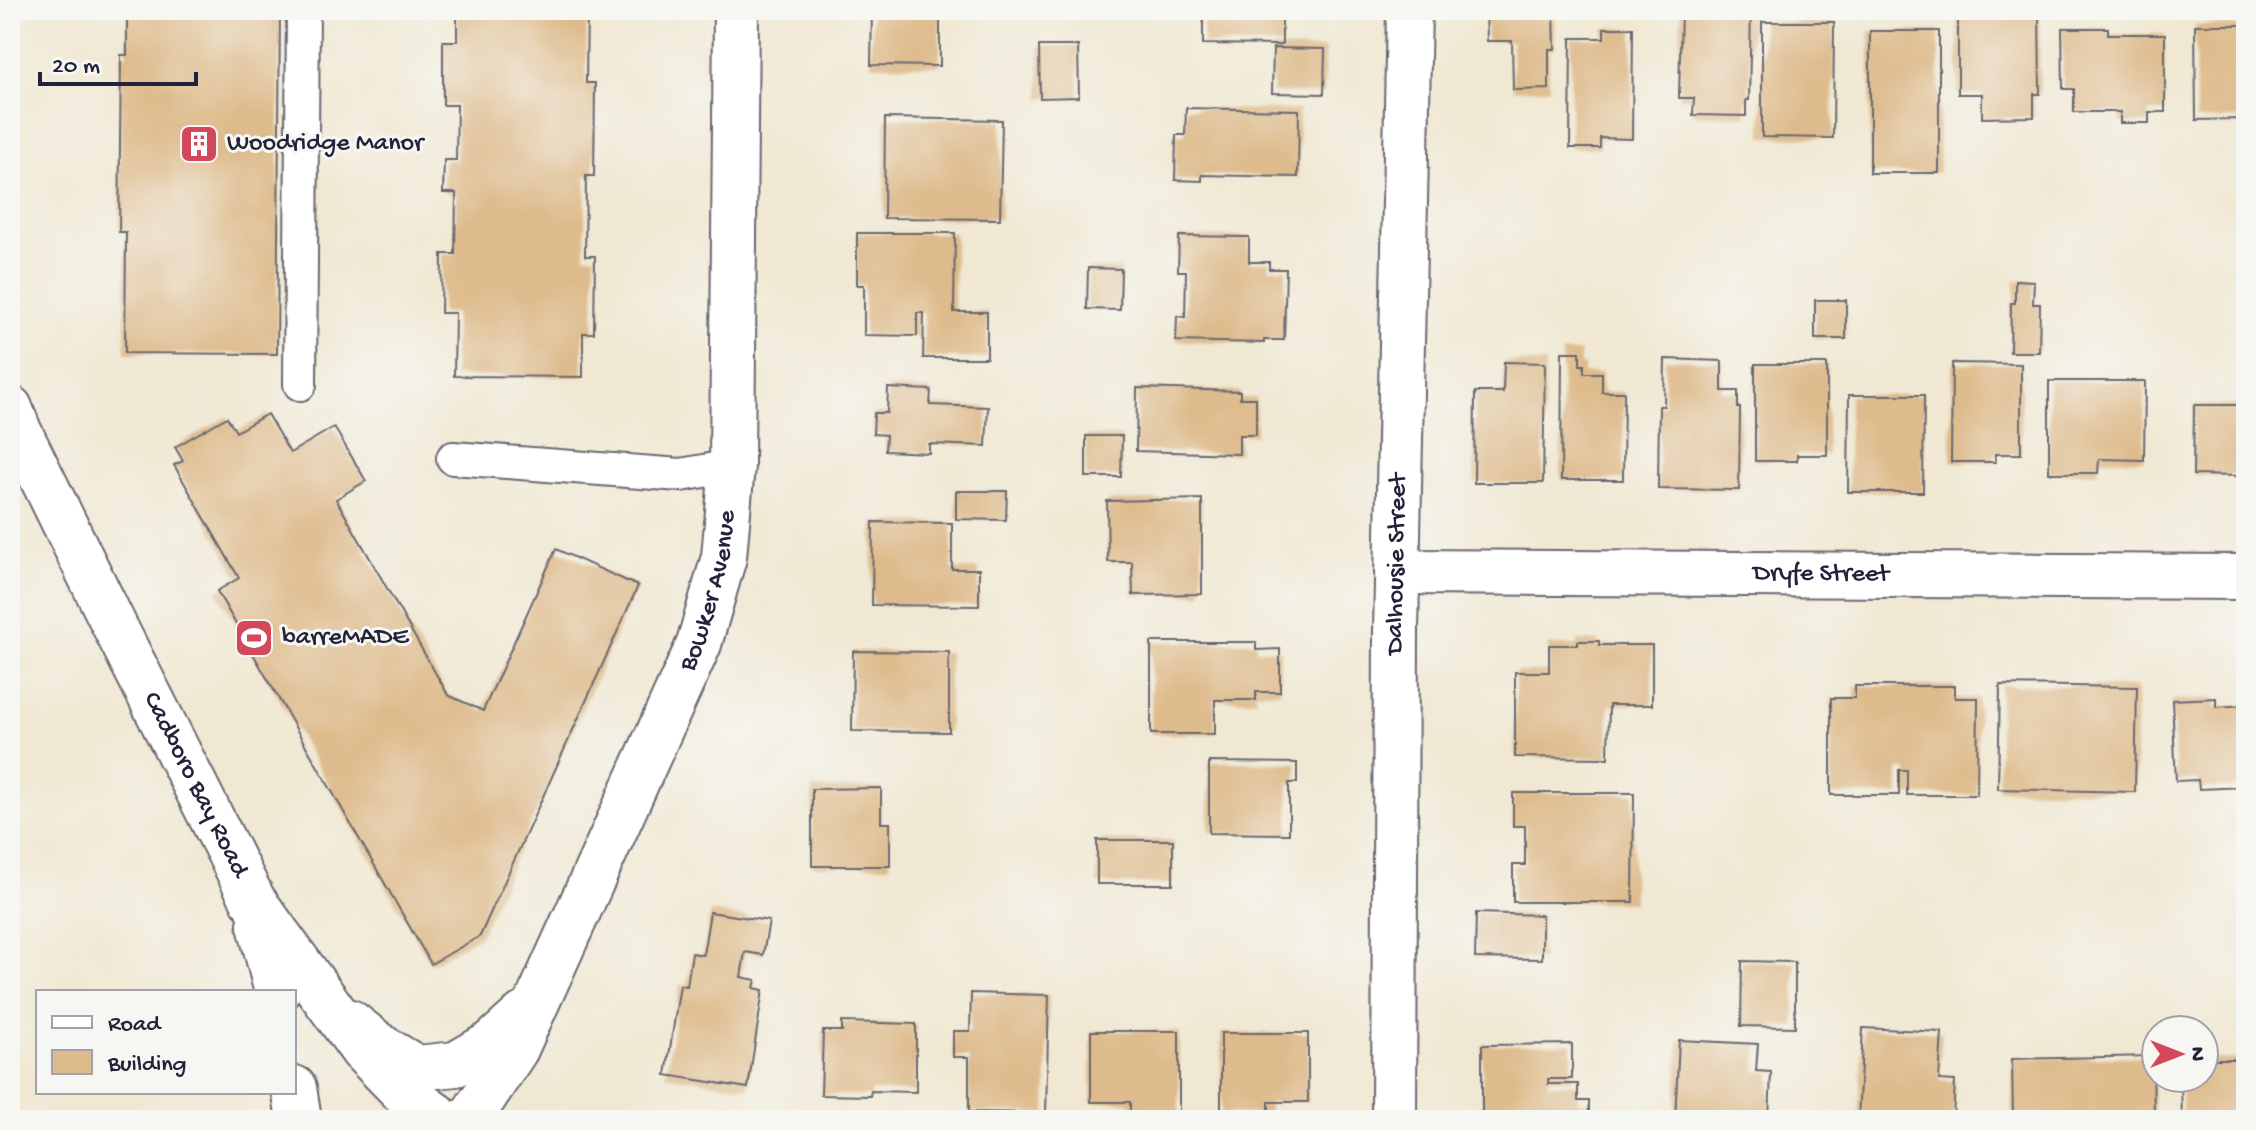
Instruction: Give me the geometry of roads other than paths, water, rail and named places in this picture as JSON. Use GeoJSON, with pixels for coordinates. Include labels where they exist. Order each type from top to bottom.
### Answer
{"type":"FeatureCollection","features":[{"type":"Feature","properties":{"kind":"street","name":"Bowker Avenue"},"geometry":{"type":"LineString","coordinates":[[469,1120],[516,1049],[699,644],[724,557],[732,466],[736,10]]}},
{"type":"Feature","properties":{"kind":"street","name":"Dalhousie Street"},"geometry":{"type":"LineString","coordinates":[[1394,1120],[1397,572],[1409,10]]}},
{"type":"Feature","properties":{"kind":"street","name":"Cadboro Bay Road"},"geometry":{"type":"LineString","coordinates":[[10,408],[116,629],[253,900],[363,1051],[403,1092],[443,1120]]}},
{"type":"Feature","properties":{"kind":"street","name":"Dryfe Street"},"geometry":{"type":"LineString","coordinates":[[1397,572],[2246,577]]}},
{"type":"Feature","properties":{"kind":"street"},"geometry":{"type":"LineString","coordinates":[[253,900],[276,990]]}},
{"type":"Feature","properties":{"kind":"street"},"geometry":{"type":"LineString","coordinates":[[330,1007],[383,1048],[417,1068],[456,1064],[492,1043],[536,1003]]}},
{"type":"Feature","properties":{"kind":"street"},"geometry":{"type":"LineString","coordinates":[[295,1094],[299,1120]]}},
{"type":"Feature","properties":{"kind":"lane"},"geometry":{"type":"LineString","coordinates":[[300,384],[303,10]]}},
{"type":"Feature","properties":{"kind":"lane"},"geometry":{"type":"LineString","coordinates":[[453,458],[681,475],[732,466]]}},
{"type":"Feature","properties":{"kind":"place","name":"Woodridge Manor"},"geometry":{"type":"Point","coordinates":[199,144]}},
{"type":"Feature","properties":{"kind":"place","name":"barreMADE"},"geometry":{"type":"Point","coordinates":[254,638]}}]}
